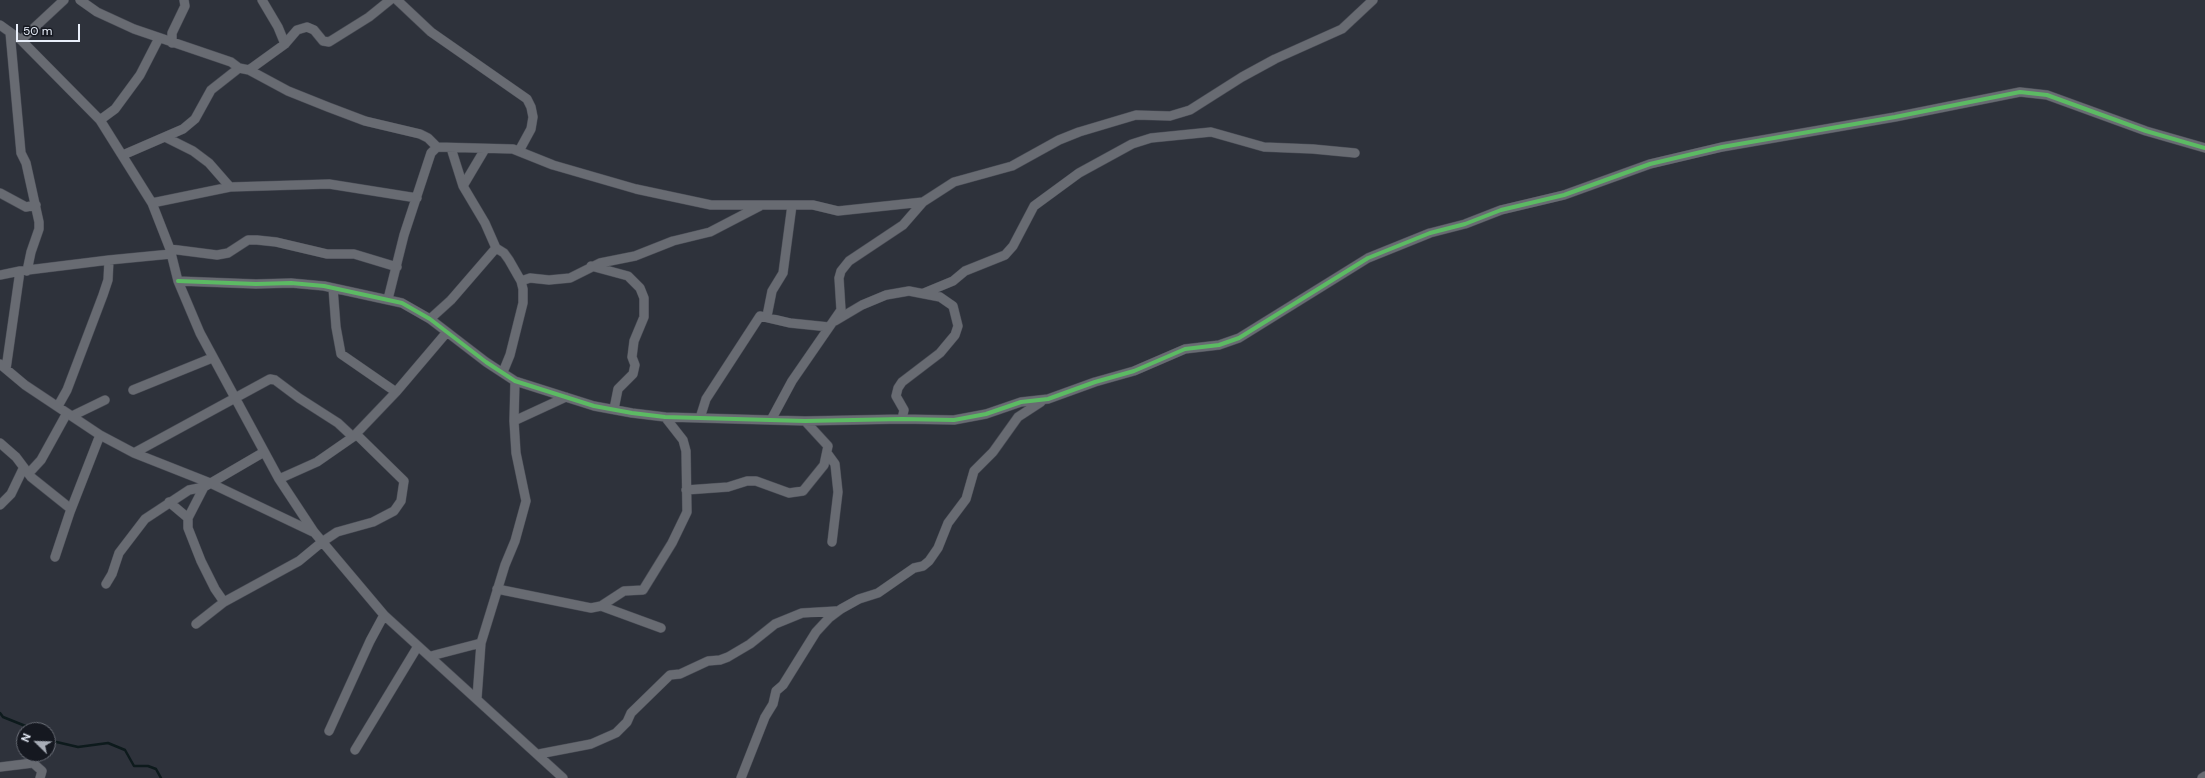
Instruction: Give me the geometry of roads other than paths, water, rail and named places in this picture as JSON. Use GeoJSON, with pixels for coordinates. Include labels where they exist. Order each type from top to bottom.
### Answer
{"type":"FeatureCollection","features":[{"type":"Feature","properties":{"kind":"street"},"geometry":{"type":"LineString","coordinates":[[21,40],[64,0]]}},
{"type":"Feature","properties":{"kind":"street"},"geometry":{"type":"LineString","coordinates":[[80,0],[97,12],[172,43],[231,62],[239,68],[249,70],[288,91],[328,107],[365,121],[420,134],[428,138],[437,148]]}},
{"type":"Feature","properties":{"kind":"street"},"geometry":{"type":"LineString","coordinates":[[172,43],[172,33],[185,6],[184,0]]}},
{"type":"Feature","properties":{"kind":"street"},"geometry":{"type":"LineString","coordinates":[[262,0],[278,27],[285,44]]}},
{"type":"Feature","properties":{"kind":"street"},"geometry":{"type":"LineString","coordinates":[[249,70],[285,44],[297,30],[306,27],[314,30],[323,41],[329,42],[369,17],[390,0]]}},
{"type":"Feature","properties":{"kind":"street"},"geometry":{"type":"LineString","coordinates":[[397,0],[431,32],[527,99],[531,107],[533,117],[531,129],[519,150]]}},
{"type":"Feature","properties":{"kind":"street"},"geometry":{"type":"LineString","coordinates":[[771,420],[792,381],[841,310],[838,278],[841,271],[849,261],[903,225],[923,202],[954,182],[1012,166],[1059,140],[1079,132],[1136,115],[1170,116],[1190,110],[1242,77],[1275,59],[1342,29],[1373,0]]}},
{"type":"Feature","properties":{"kind":"street"},"geometry":{"type":"LineString","coordinates":[[0,25],[21,40],[100,120],[123,155],[152,203],[170,251],[178,281],[212,358],[279,479],[314,532],[384,615],[540,754],[563,778]]}},
{"type":"Feature","properties":{"kind":"street"},"geometry":{"type":"LineString","coordinates":[[10,32],[21,153],[26,163],[36,205],[39,229],[24,271],[3,367],[25,385],[100,435],[134,453],[314,532]]}},
{"type":"Feature","properties":{"kind":"street"},"geometry":{"type":"LineString","coordinates":[[100,120],[115,109],[140,75],[159,38]]}},
{"type":"Feature","properties":{"kind":"street"},"geometry":{"type":"LineString","coordinates":[[123,155],[183,128],[195,119],[211,90],[239,68]]}},
{"type":"Feature","properties":{"kind":"street"},"geometry":{"type":"LineString","coordinates":[[540,754],[591,744],[616,733],[627,722],[631,713],[670,675],[680,674],[708,662],[728,657],[750,644],[775,624],[802,613],[830,613],[841,609],[878,593],[914,568],[923,566],[929,561],[938,548],[948,523],[966,499],[974,471],[993,452],[1018,417],[1048,399],[1095,382],[1134,371],[1185,348],[1219,345],[1239,338],[1368,258],[1430,234],[1465,224],[1501,210],[1564,195],[1650,164],[1722,147],[1895,117],[2020,92],[2047,95],[2146,131],[2205,148]]}},
{"type":"Feature","properties":{"kind":"street"},"geometry":{"type":"LineString","coordinates":[[924,294],[953,281],[965,271],[1005,255],[1013,246],[1034,206],[1079,173],[1132,144],[1151,138],[1211,132],[1264,147],[1313,149],[1355,153]]}},
{"type":"Feature","properties":{"kind":"street"},"geometry":{"type":"LineString","coordinates":[[165,137],[193,151],[209,163],[230,187]]}},
{"type":"Feature","properties":{"kind":"street"},"geometry":{"type":"LineString","coordinates":[[388,299],[404,235],[431,153],[437,148],[519,150],[554,165],[662,196],[711,205],[813,205],[838,211],[923,202]]}},
{"type":"Feature","properties":{"kind":"street"},"geometry":{"type":"LineString","coordinates":[[451,148],[463,186],[485,223],[496,248],[504,253],[521,281],[523,303],[510,355],[503,372]]}},
{"type":"Feature","properties":{"kind":"street"},"geometry":{"type":"LineString","coordinates":[[463,186],[485,149]]}},
{"type":"Feature","properties":{"kind":"street"},"geometry":{"type":"LineString","coordinates":[[152,203],[230,187],[329,184],[417,198]]}},
{"type":"Feature","properties":{"kind":"street"},"geometry":{"type":"LineString","coordinates":[[0,193],[26,207],[36,205]]}},
{"type":"Feature","properties":{"kind":"street"},"geometry":{"type":"LineString","coordinates":[[521,281],[530,278],[549,280],[570,278],[591,266],[635,256],[673,240],[710,232],[763,205]]}},
{"type":"Feature","properties":{"kind":"street"},"geometry":{"type":"LineString","coordinates":[[767,316],[772,291],[783,273],[792,205]]}},
{"type":"Feature","properties":{"kind":"street"},"geometry":{"type":"LineString","coordinates":[[0,275],[170,251],[217,255],[228,253],[248,240],[276,242],[327,254],[354,254],[397,267]]}},
{"type":"Feature","properties":{"kind":"street"},"geometry":{"type":"LineString","coordinates":[[430,319],[451,300],[496,248]]}},
{"type":"Feature","properties":{"kind":"street"},"geometry":{"type":"LineString","coordinates":[[58,406],[67,390],[103,295],[108,280],[109,260]]}},
{"type":"Feature","properties":{"kind":"street"},"geometry":{"type":"LineString","coordinates":[[591,266],[628,276],[640,288],[644,298],[644,317],[634,342],[632,357],[635,365],[633,374],[618,389],[614,409]]}},
{"type":"Feature","properties":{"kind":"street"},"geometry":{"type":"LineString","coordinates":[[178,281],[291,284],[333,288],[402,303],[430,319],[486,362],[516,381],[594,406],[632,413],[665,417],[805,421],[902,419],[954,420],[986,414],[1021,402],[1048,399]]}},
{"type":"Feature","properties":{"kind":"street"},"geometry":{"type":"LineString","coordinates":[[333,288],[336,327],[341,354],[396,392]]}},
{"type":"Feature","properties":{"kind":"street"},"geometry":{"type":"LineString","coordinates":[[700,418],[706,399],[756,319],[760,316],[767,316],[790,322],[831,325],[862,305],[886,295],[909,291],[940,297],[953,306],[958,326],[952,339],[940,353],[902,382],[898,388],[896,396],[904,410],[902,419]]}},
{"type":"Feature","properties":{"kind":"street"},"geometry":{"type":"LineString","coordinates":[[279,479],[317,462],[354,435],[396,392],[447,332]]}},
{"type":"Feature","properties":{"kind":"street"},"geometry":{"type":"LineString","coordinates":[[133,390],[212,358]]}},
{"type":"Feature","properties":{"kind":"street"},"geometry":{"type":"LineString","coordinates":[[134,453],[267,380],[275,380],[354,435],[404,481],[401,501],[394,511],[387,516],[337,532],[322,542],[300,561],[224,602],[196,624]]}},
{"type":"Feature","properties":{"kind":"street"},"geometry":{"type":"LineString","coordinates":[[477,698],[481,643],[526,501],[516,453],[514,421],[516,381]]}},
{"type":"Feature","properties":{"kind":"street"},"geometry":{"type":"LineString","coordinates":[[514,421],[566,398]]}},
{"type":"Feature","properties":{"kind":"street"},"geometry":{"type":"LineString","coordinates":[[0,505],[12,494],[26,471],[41,460],[70,414],[105,400]]}},
{"type":"Feature","properties":{"kind":"street"},"geometry":{"type":"LineString","coordinates":[[497,589],[591,608],[601,606],[624,591],[638,592],[644,590],[672,543],[687,512],[686,451],[683,440],[665,417]]}},
{"type":"Feature","properties":{"kind":"street"},"geometry":{"type":"LineString","coordinates":[[686,490],[728,487],[752,481],[789,493],[804,492],[824,465],[828,446],[805,421]]}},
{"type":"Feature","properties":{"kind":"street"},"geometry":{"type":"LineString","coordinates":[[55,557],[71,509],[100,435]]}},
{"type":"Feature","properties":{"kind":"street"},"geometry":{"type":"LineString","coordinates":[[0,443],[16,458],[31,478],[71,509]]}},
{"type":"Feature","properties":{"kind":"street"},"geometry":{"type":"LineString","coordinates":[[106,584],[112,574],[119,553],[145,519],[189,490],[207,485],[264,452]]}},
{"type":"Feature","properties":{"kind":"street"},"geometry":{"type":"LineString","coordinates":[[827,453],[835,464],[838,492],[832,542]]}},
{"type":"Feature","properties":{"kind":"street"},"geometry":{"type":"LineString","coordinates":[[207,485],[188,518],[188,528],[201,561],[215,589],[224,602]]}},
{"type":"Feature","properties":{"kind":"street"},"geometry":{"type":"LineString","coordinates":[[169,502],[188,518]]}},
{"type":"Feature","properties":{"kind":"street"},"geometry":{"type":"LineString","coordinates":[[601,606],[661,628]]}},
{"type":"Feature","properties":{"kind":"street"},"geometry":{"type":"LineString","coordinates":[[741,778],[765,718],[773,704],[776,691],[784,685],[816,632],[829,618],[841,609]]}},
{"type":"Feature","properties":{"kind":"street"},"geometry":{"type":"LineString","coordinates":[[330,731],[370,641],[384,615]]}},
{"type":"Feature","properties":{"kind":"street"},"geometry":{"type":"LineString","coordinates":[[431,656],[481,643]]}},
{"type":"Feature","properties":{"kind":"street"},"geometry":{"type":"LineString","coordinates":[[354,750],[418,646]]}},
{"type":"Feature","properties":{"kind":"street"},"geometry":{"type":"LineString","coordinates":[[0,768],[33,763],[42,771],[40,778]]}},
{"type":"Feature","properties":{"kind":"waterway"},"geometry":{"type":"LineString","coordinates":[[0,713],[3,717],[16,722]]}},
{"type":"Feature","properties":{"kind":"waterway"},"geometry":{"type":"LineString","coordinates":[[56,742],[78,747],[108,743],[125,750],[134,766],[148,766],[156,769],[161,778]]}}]}
